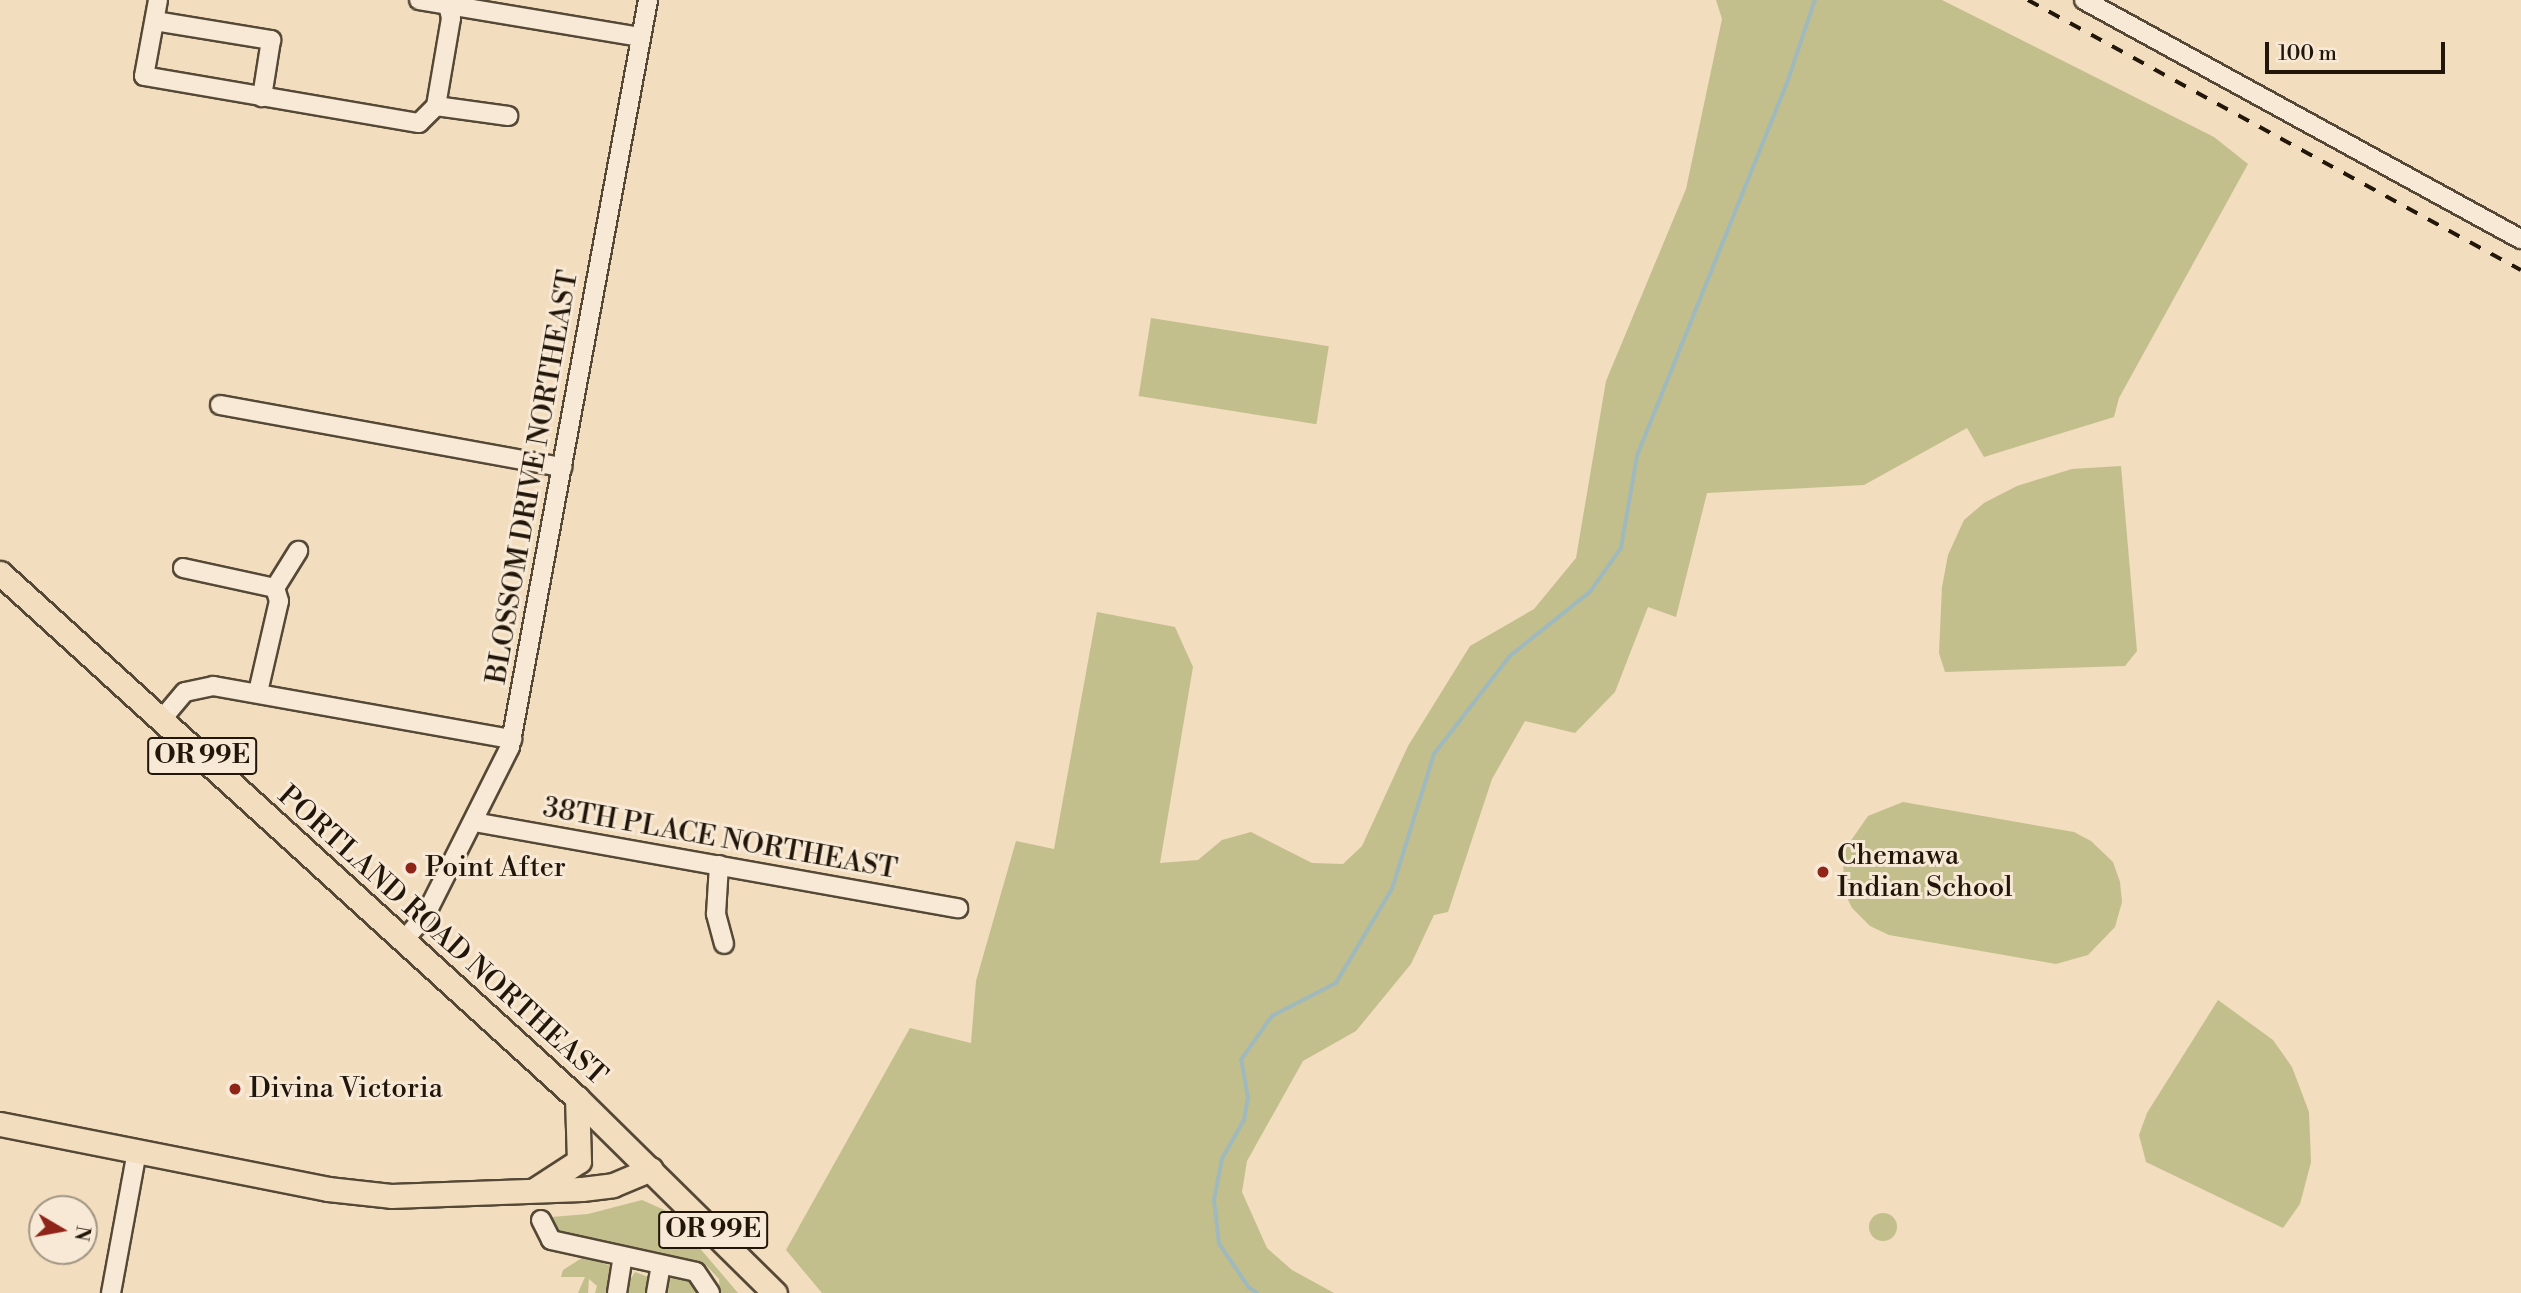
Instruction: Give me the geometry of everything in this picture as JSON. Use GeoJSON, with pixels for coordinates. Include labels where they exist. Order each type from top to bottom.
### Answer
{"type":"FeatureCollection","features":[{"type":"Feature","properties":{"kind":"main road","name":"PORTLAND ROAD NORTHEAST"},"geometry":{"type":"LineString","coordinates":[[0,573],[577,1098],[775,1293]]}},
{"type":"Feature","properties":{"kind":"main road"},"geometry":{"type":"LineString","coordinates":[[527,1194],[579,1161],[577,1098]]}},
{"type":"Feature","properties":{"kind":"main road"},"geometry":{"type":"LineString","coordinates":[[0,1124],[328,1189],[391,1196],[527,1194],[612,1185],[651,1169]]}},
{"type":"Feature","properties":{"kind":"street"},"geometry":{"type":"LineString","coordinates":[[158,0],[144,76],[419,123],[436,106],[451,18],[448,5]]}},
{"type":"Feature","properties":{"kind":"street"},"geometry":{"type":"LineString","coordinates":[[419,0],[641,37]]}},
{"type":"Feature","properties":{"kind":"street","name":"BLOSSOM DRIVE NORTHEAST"},"geometry":{"type":"LineString","coordinates":[[404,940],[425,916],[474,822],[512,739],[648,0]]}},
{"type":"Feature","properties":{"kind":"street"},"geometry":{"type":"LineString","coordinates":[[2084,0],[2521,239]]}},
{"type":"Feature","properties":{"kind":"street"},"geometry":{"type":"LineString","coordinates":[[155,21],[271,40],[262,97]]}},
{"type":"Feature","properties":{"kind":"street"},"geometry":{"type":"LineString","coordinates":[[436,106],[508,116]]}},
{"type":"Feature","properties":{"kind":"street"},"geometry":{"type":"LineString","coordinates":[[220,405],[562,467]]}},
{"type":"Feature","properties":{"kind":"street"},"geometry":{"type":"LineString","coordinates":[[258,692],[278,601],[275,588],[298,551]]}},
{"type":"Feature","properties":{"kind":"street"},"geometry":{"type":"LineString","coordinates":[[183,568],[275,588]]}},
{"type":"Feature","properties":{"kind":"street"},"geometry":{"type":"LineString","coordinates":[[162,719],[177,699],[196,688],[258,692],[512,739]]}},
{"type":"Feature","properties":{"kind":"street","name":"38TH PLACE NORTHEAST"},"geometry":{"type":"LineString","coordinates":[[474,822],[958,908]]}},
{"type":"Feature","properties":{"kind":"street"},"geometry":{"type":"LineString","coordinates":[[719,865],[716,914],[724,944]]}},
{"type":"Feature","properties":{"kind":"street"},"geometry":{"type":"LineString","coordinates":[[111,1293],[138,1152]]}},
{"type":"Feature","properties":{"kind":"street"},"geometry":{"type":"LineString","coordinates":[[541,1220],[551,1240],[696,1272],[710,1293]]}},
{"type":"Feature","properties":{"kind":"street"},"geometry":{"type":"LineString","coordinates":[[617,1293],[623,1257]]}},
{"type":"Feature","properties":{"kind":"street"},"geometry":{"type":"LineString","coordinates":[[656,1293],[661,1265]]}},
{"type":"Feature","properties":{"kind":"shaded area"},"geometry":{"type":"Polygon","coordinates":[[[1716,0],[1942,0],[2214,137],[2248,164],[2119,398],[2114,417],[1984,457],[1967,428],[1864,485],[1707,493],[1676,617],[1648,607],[1615,692],[1575,733],[1525,721],[1492,779],[1448,912],[1434,915],[1411,964],[1356,1031],[1303,1061],[1247,1161],[1242,1192],[1267,1248],[1292,1270],[1334,1293],[822,1293],[786,1250],[910,1028],[971,1043],[976,981],[1016,841],[1054,849],[1097,612],[1175,627],[1193,667],[1160,863],[1198,860],[1222,840],[1251,832],[1312,863],[1343,864],[1362,846],[1408,746],[1470,646],[1534,609],[1576,558],[1606,381],[1686,189],[1722,19],[1716,0]]]}},
{"type":"Feature","properties":{"kind":"shaded area"},"geometry":{"type":"Polygon","coordinates":[[[1151,318],[1329,346],[1316,424],[1139,396],[1151,318]]]}},
{"type":"Feature","properties":{"kind":"shaded area"},"geometry":{"type":"Polygon","coordinates":[[[2121,466],[2137,651],[2125,666],[1945,672],[1939,653],[1942,587],[1948,555],[1964,520],[1984,503],[2017,486],[2072,469],[2121,466]]]}},
{"type":"Feature","properties":{"kind":"shaded area"},"geometry":{"type":"Polygon","coordinates":[[[1903,802],[2074,832],[2091,841],[2113,862],[2120,882],[2122,902],[2115,927],[2088,955],[2056,964],[1889,935],[1870,926],[1852,908],[1844,891],[1843,852],[1868,816],[1903,802]]]}},
{"type":"Feature","properties":{"kind":"shaded area"},"geometry":{"type":"Polygon","coordinates":[[[2218,1000],[2273,1040],[2292,1067],[2309,1112],[2311,1162],[2300,1204],[2283,1228],[2146,1162],[2139,1135],[2147,1113],[2218,1000]]]}},
{"type":"Feature","properties":{"kind":"shaded area"},"geometry":{"type":"Polygon","coordinates":[[[642,1200],[669,1212],[738,1293],[720,1293],[719,1279],[706,1265],[555,1231],[551,1217],[588,1214],[642,1200]]]}},
{"type":"Feature","properties":{"kind":"shaded area"},"geometry":{"type":"Polygon","coordinates":[[[1883,1213],[1893,1217],[1897,1227],[1893,1237],[1883,1241],[1873,1237],[1869,1227],[1873,1217],[1883,1213]]]}},
{"type":"Feature","properties":{"kind":"shaded area"},"geometry":{"type":"Polygon","coordinates":[[[585,1256],[613,1267],[615,1293],[595,1293],[597,1286],[589,1279],[588,1293],[578,1293],[585,1277],[561,1277],[563,1270],[585,1256]]]}},
{"type":"Feature","properties":{"kind":"shaded area"},"geometry":{"type":"Polygon","coordinates":[[[635,1272],[651,1278],[666,1273],[694,1278],[699,1293],[622,1293],[635,1272]]]}},
{"type":"Feature","properties":{"kind":"waterway"},"geometry":{"type":"LineString","coordinates":[[1257,1293],[1249,1288],[1219,1244],[1214,1200],[1222,1159],[1244,1120],[1248,1098],[1241,1060],[1272,1016],[1336,983],[1392,889],[1434,754],[1510,656],[1590,592],[1621,548],[1637,456],[1786,86],[1815,0]]}},
{"type":"Feature","properties":{"kind":"railway"},"geometry":{"type":"LineString","coordinates":[[2028,0],[2521,270]]}},
{"type":"Feature","properties":{"kind":"place","name":"Point After"},"geometry":{"type":"Point","coordinates":[411,868]}},
{"type":"Feature","properties":{"kind":"place","name":"Chemawa Indian School"},"geometry":{"type":"Point","coordinates":[1823,872]}},
{"type":"Feature","properties":{"kind":"place","name":"Divina Victoria"},"geometry":{"type":"Point","coordinates":[235,1089]}}]}
